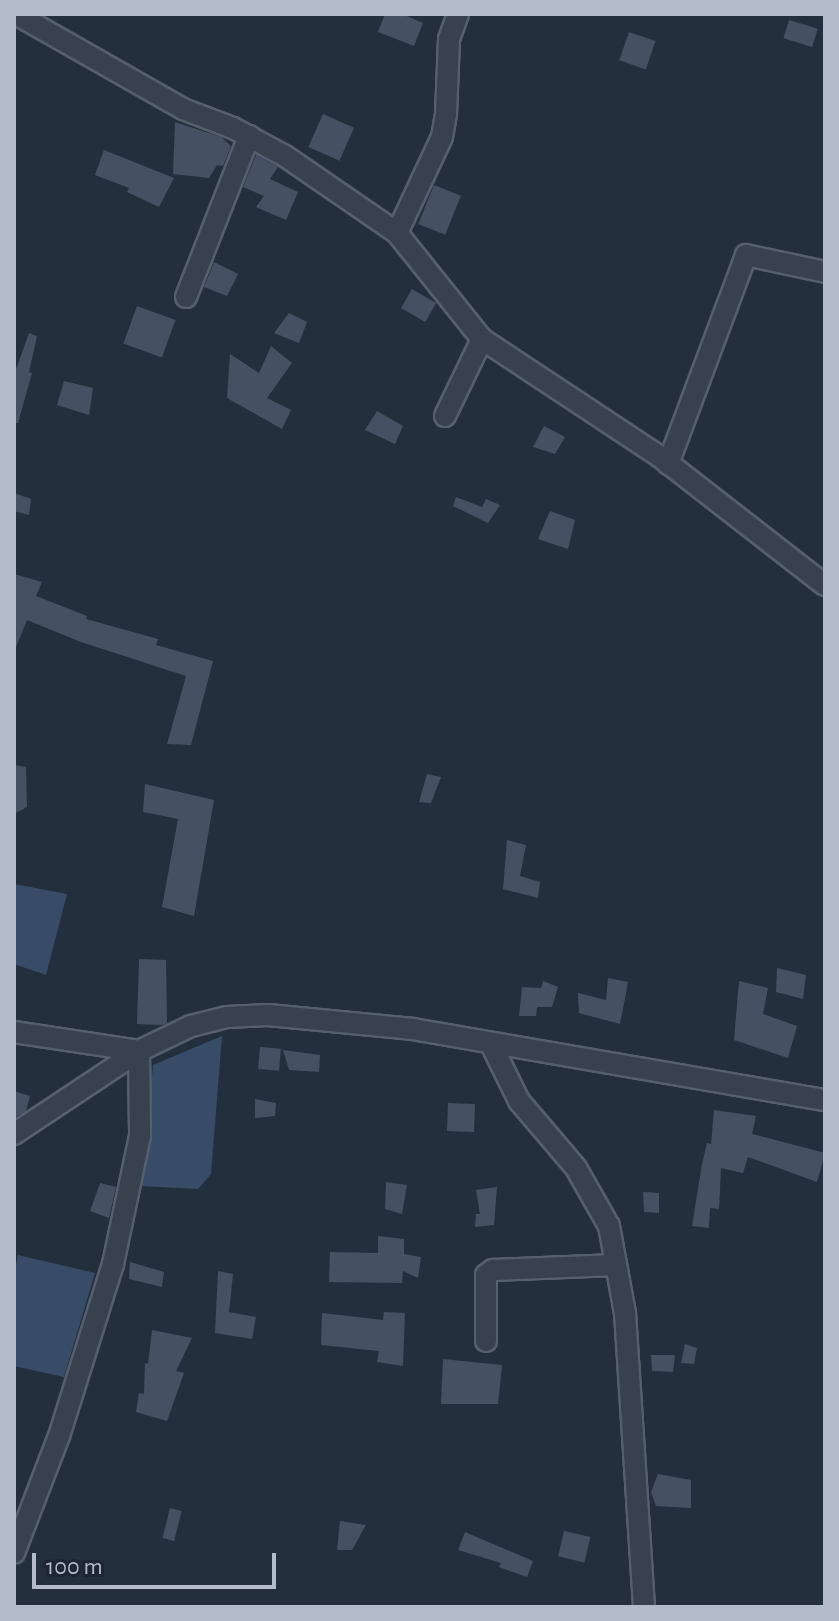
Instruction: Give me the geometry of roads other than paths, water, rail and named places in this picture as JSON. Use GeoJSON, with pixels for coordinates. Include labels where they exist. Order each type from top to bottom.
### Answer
{"type":"FeatureCollection","features":[{"type":"Feature","properties":{"kind":"street"},"geometry":{"type":"LineString","coordinates":[[16,14],[183,109],[249,136],[285,156],[397,233],[482,339],[668,464],[825,585]]}},
{"type":"Feature","properties":{"kind":"street"},"geometry":{"type":"LineString","coordinates":[[397,233],[442,137],[446,114],[448,50],[458,14]]}},
{"type":"Feature","properties":{"kind":"street"},"geometry":{"type":"LineString","coordinates":[[186,297],[249,136]]}},
{"type":"Feature","properties":{"kind":"street"},"geometry":{"type":"LineString","coordinates":[[668,464],[746,255],[825,272]]}},
{"type":"Feature","properties":{"kind":"street"},"geometry":{"type":"LineString","coordinates":[[445,416],[482,339]]}},
{"type":"Feature","properties":{"kind":"street"},"geometry":{"type":"LineString","coordinates":[[14,1134],[139,1051],[191,1026],[227,1017],[268,1015],[413,1029],[825,1100]]}},
{"type":"Feature","properties":{"kind":"street"},"geometry":{"type":"LineString","coordinates":[[14,1032],[139,1051]]}},
{"type":"Feature","properties":{"kind":"street"},"geometry":{"type":"LineString","coordinates":[[491,1044],[519,1101],[560,1146],[609,1226],[625,1313],[644,1607]]}},
{"type":"Feature","properties":{"kind":"street"},"geometry":{"type":"LineString","coordinates":[[14,1553],[59,1436],[113,1264],[140,1136],[139,1051]]}},
{"type":"Feature","properties":{"kind":"street"},"geometry":{"type":"LineString","coordinates":[[486,1341],[486,1275],[493,1270],[616,1265]]}},
{"type":"Feature","properties":{"kind":"water"},"geometry":{"type":"Polygon","coordinates":[[[14,884],[67,894],[46,975],[14,964],[14,884]]]}},
{"type":"Feature","properties":{"kind":"water"},"geometry":{"type":"Polygon","coordinates":[[[222,1036],[211,1174],[198,1189],[142,1186],[153,1065],[222,1036]]]}},
{"type":"Feature","properties":{"kind":"water"},"geometry":{"type":"Polygon","coordinates":[[[18,1255],[95,1273],[64,1377],[14,1366],[14,1274],[18,1255]]]}}]}
